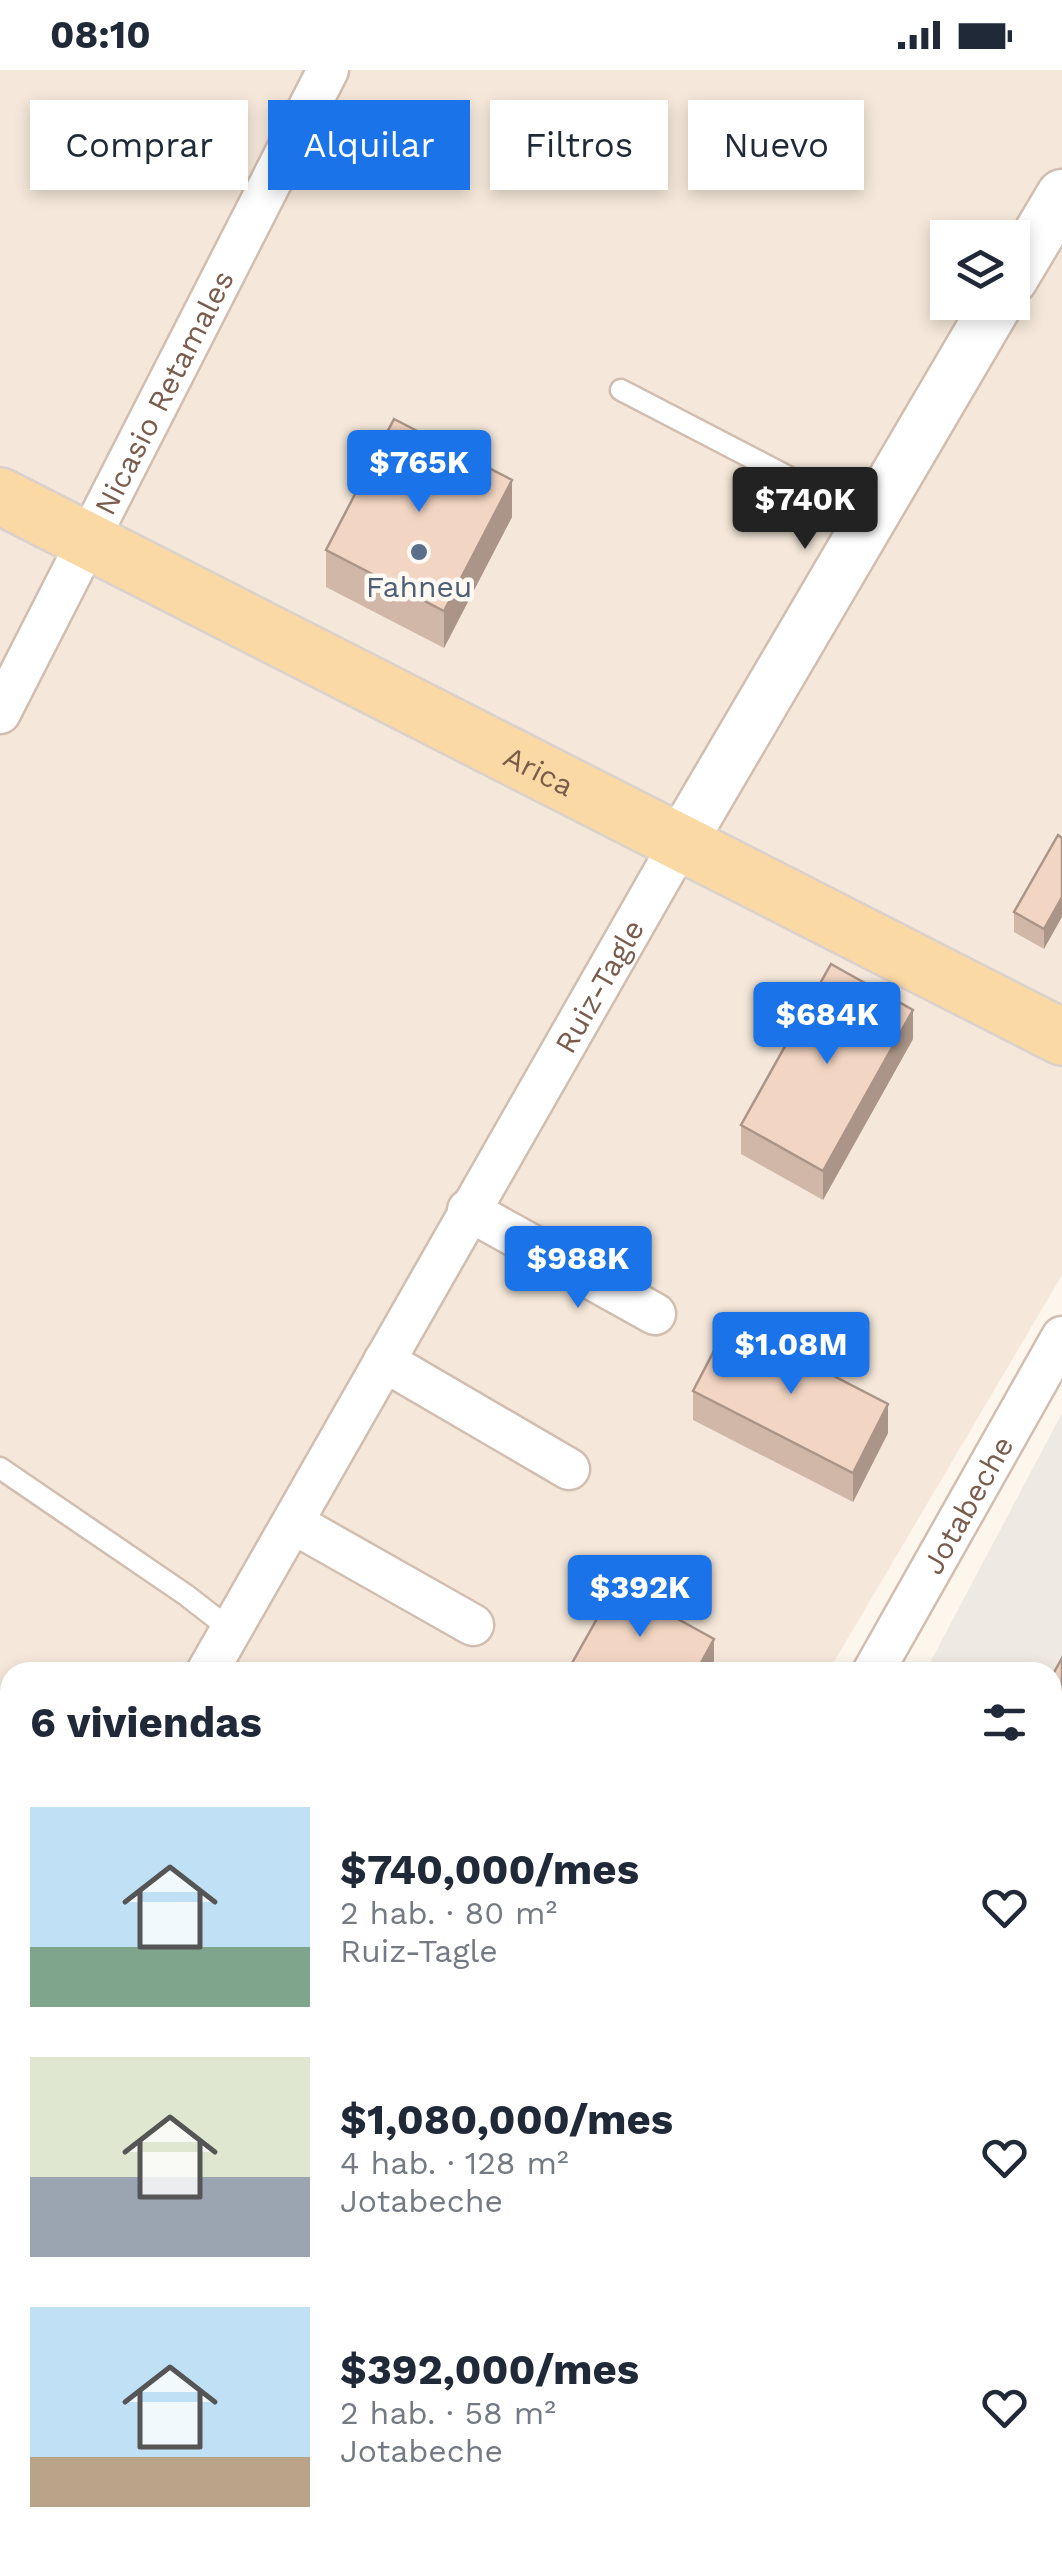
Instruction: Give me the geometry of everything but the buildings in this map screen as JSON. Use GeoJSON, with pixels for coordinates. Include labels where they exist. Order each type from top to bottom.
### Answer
{"type":"FeatureCollection","features":[{"type":"Feature","properties":{"kind":"main road","name":"Arica"},"geometry":{"type":"LineString","coordinates":[[5,502],[1062,1037]]}},
{"type":"Feature","properties":{"kind":"street","name":"Nicasio Retamales"},"geometry":{"type":"LineString","coordinates":[[0,712],[328,70]]}},
{"type":"Feature","properties":{"kind":"street"},"geometry":{"type":"LineString","coordinates":[[1030,249],[1062,195]]}},
{"type":"Feature","properties":{"kind":"street","name":"Ruiz-Tagle"},"geometry":{"type":"LineString","coordinates":[[213,1662],[468,1210],[987,320]]}},
{"type":"Feature","properties":{"kind":"street"},"geometry":{"type":"LineString","coordinates":[[468,1210],[655,1314]]}},
{"type":"Feature","properties":{"kind":"street","name":"Jotabeche"},"geometry":{"type":"LineString","coordinates":[[879,1662],[1062,1337]]}},
{"type":"Feature","properties":{"kind":"street"},"geometry":{"type":"LineString","coordinates":[[384,1361],[569,1469]]}},
{"type":"Feature","properties":{"kind":"street"},"geometry":{"type":"LineString","coordinates":[[293,1523],[472,1625]]}},
{"type":"Feature","properties":{"kind":"lane"},"geometry":{"type":"LineString","coordinates":[[620,390],[868,523]]}},
{"type":"Feature","properties":{"kind":"lane"},"geometry":{"type":"LineString","coordinates":[[0,1468],[231,1630]]}},
{"type":"Feature","properties":{"kind":"shaded area"},"geometry":{"type":"Polygon","coordinates":[[[0,70],[1062,70],[1062,1275],[834,1662],[0,1662],[0,70]]]}},
{"type":"Feature","properties":{"kind":"shaded area"},"geometry":{"type":"Polygon","coordinates":[[[1062,1413],[1062,1662],[930,1662],[1062,1413]]]}},
{"type":"Feature","properties":{"kind":"place","name":"Fahneu"},"geometry":{"type":"Point","coordinates":[419,552]}}]}
